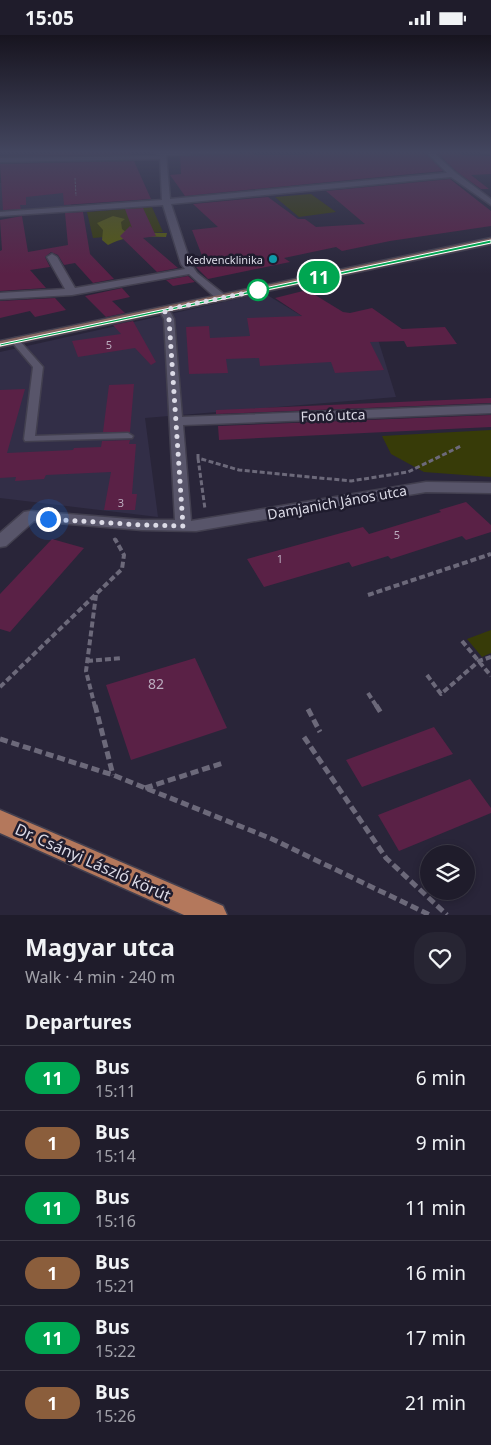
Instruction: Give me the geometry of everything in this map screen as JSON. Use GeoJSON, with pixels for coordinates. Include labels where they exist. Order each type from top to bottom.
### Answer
{"type":"FeatureCollection","features":[{"type":"Feature","properties":{"kind":"main road","name":"Dr. Csányi László körút"},"geometry":{"type":"LineString","coordinates":[[0,821],[214,915]]}},
{"type":"Feature","properties":{"kind":"street"},"geometry":{"type":"LineString","coordinates":[[165,192],[166,202],[186,264],[191,271],[222,298]]}},
{"type":"Feature","properties":{"kind":"street"},"geometry":{"type":"LineString","coordinates":[[0,214],[272,192]]}},
{"type":"Feature","properties":{"kind":"street"},"geometry":{"type":"LineString","coordinates":[[476,192],[491,203]]}},
{"type":"Feature","properties":{"kind":"street"},"geometry":{"type":"LineString","coordinates":[[0,344],[491,241]]}},
{"type":"Feature","properties":{"kind":"street"},"geometry":{"type":"LineString","coordinates":[[52,257],[72,292]]}},
{"type":"Feature","properties":{"kind":"street"},"geometry":{"type":"LineString","coordinates":[[0,296],[72,292],[191,271]]}},
{"type":"Feature","properties":{"kind":"street"},"geometry":{"type":"LineString","coordinates":[[164,310],[169,319],[183,526]]}},
{"type":"Feature","properties":{"kind":"street","name":"Fonó utca"},"geometry":{"type":"LineString","coordinates":[[176,421],[491,409]]}},
{"type":"Feature","properties":{"kind":"street","name":"Damjanich János utca"},"geometry":{"type":"LineString","coordinates":[[0,542],[30,516],[48,519],[183,526],[221,522],[426,487],[491,488]]}},
{"type":"Feature","properties":{"kind":"lane"},"geometry":{"type":"LineString","coordinates":[[15,341],[38,367],[29,439],[128,436]]}},
{"type":"Feature","properties":{"kind":"path"},"geometry":{"type":"LineString","coordinates":[[195,421],[206,516],[221,522]]}},
{"type":"Feature","properties":{"kind":"path"},"geometry":{"type":"LineString","coordinates":[[198,458],[238,470],[351,481],[408,472],[461,446]]}},
{"type":"Feature","properties":{"kind":"path"},"geometry":{"type":"LineString","coordinates":[[0,687],[122,569],[124,555],[110,534]]}},
{"type":"Feature","properties":{"kind":"path"},"geometry":{"type":"LineString","coordinates":[[368,595],[491,554]]}},
{"type":"Feature","properties":{"kind":"path"},"geometry":{"type":"LineString","coordinates":[[96,594],[86,671],[113,775]]}},
{"type":"Feature","properties":{"kind":"path"},"geometry":{"type":"LineString","coordinates":[[462,641],[491,676]]}},
{"type":"Feature","properties":{"kind":"path"},"geometry":{"type":"LineString","coordinates":[[427,675],[440,694],[479,661],[491,657]]}},
{"type":"Feature","properties":{"kind":"path"},"geometry":{"type":"LineString","coordinates":[[87,661],[122,659]]}},
{"type":"Feature","properties":{"kind":"path"},"geometry":{"type":"LineString","coordinates":[[368,693],[381,713]]}},
{"type":"Feature","properties":{"kind":"path"},"geometry":{"type":"LineString","coordinates":[[308,709],[320,732]]}},
{"type":"Feature","properties":{"kind":"path"},"geometry":{"type":"LineString","coordinates":[[304,737],[386,858],[447,915]]}},
{"type":"Feature","properties":{"kind":"path"},"geometry":{"type":"LineString","coordinates":[[0,739],[113,775],[272,839],[430,915]]}},
{"type":"Feature","properties":{"kind":"path"},"geometry":{"type":"LineString","coordinates":[[145,788],[224,763]]}},
{"type":"Feature","properties":{"kind":"shaded area"},"geometry":{"type":"Polygon","coordinates":[[[0,192],[70,192],[71,206],[0,211],[0,192]]]}},
{"type":"Feature","properties":{"kind":"shaded area"},"geometry":{"type":"Polygon","coordinates":[[[113,216],[125,219],[121,222],[122,229],[127,233],[167,233],[166,237],[144,236],[129,238],[108,245],[102,240],[103,230],[97,223],[113,216]]]}},
{"type":"Feature","properties":{"kind":"shaded area"},"geometry":{"type":"Polygon","coordinates":[[[264,293],[323,329],[376,333],[396,397],[145,418],[158,517],[0,498],[0,352],[264,293]]]}},
{"type":"Feature","properties":{"kind":"green space"},"geometry":{"type":"Polygon","coordinates":[[[311,194],[336,212],[299,217],[275,197],[311,194]]]}},
{"type":"Feature","properties":{"kind":"green space"},"geometry":{"type":"Polygon","coordinates":[[[152,207],[163,232],[93,238],[87,212],[152,207]]]}},
{"type":"Feature","properties":{"kind":"green space"},"geometry":{"type":"Polygon","coordinates":[[[491,430],[491,477],[424,472],[391,454],[382,436],[491,430]]]}},
{"type":"Feature","properties":{"kind":"green space"},"geometry":{"type":"Polygon","coordinates":[[[491,630],[491,653],[482,657],[467,639],[491,630]]]}},
{"type":"Feature","properties":{"kind":"building"},"geometry":{"type":"Polygon","coordinates":[[[2,192],[148,192],[151,199],[64,205],[63,193],[26,197],[26,205],[20,205],[21,209],[3,210],[2,192]]]}},
{"type":"Feature","properties":{"kind":"building"},"geometry":{"type":"Polygon","coordinates":[[[182,192],[226,192],[185,196],[182,192]]]}},
{"type":"Feature","properties":{"kind":"building"},"geometry":{"type":"Polygon","coordinates":[[[327,192],[467,192],[491,211],[491,226],[390,241],[342,251],[336,247],[284,258],[290,262],[208,279],[196,267],[206,266],[192,230],[218,227],[193,204],[268,197],[298,219],[305,219],[316,227],[365,224],[327,192]]]}},
{"type":"Feature","properties":{"kind":"building"},"geometry":{"type":"Polygon","coordinates":[[[143,208],[156,236],[143,238],[178,268],[157,272],[120,236],[130,226],[132,228],[125,209],[143,208]]]}},
{"type":"Feature","properties":{"kind":"building"},"geometry":{"type":"Polygon","coordinates":[[[83,212],[90,254],[114,279],[93,283],[75,263],[64,265],[58,255],[51,252],[45,257],[50,267],[30,270],[46,288],[0,291],[0,251],[2,250],[0,220],[22,216],[28,252],[68,245],[65,213],[83,212]]]}},
{"type":"Feature","properties":{"kind":"building"},"geometry":{"type":"Polygon","coordinates":[[[188,276],[195,282],[173,286],[166,280],[188,276]]]}},
{"type":"Feature","properties":{"kind":"building"},"geometry":{"type":"Polygon","coordinates":[[[122,288],[130,297],[112,301],[125,313],[106,317],[85,296],[122,288]]]}},
{"type":"Feature","properties":{"kind":"building"},"geometry":{"type":"Polygon","coordinates":[[[307,290],[343,312],[350,313],[372,308],[402,329],[445,327],[457,344],[407,347],[404,341],[370,342],[384,370],[335,373],[331,362],[260,366],[259,358],[226,359],[228,373],[189,374],[186,327],[209,326],[210,338],[250,336],[247,318],[302,316],[275,298],[307,290]]]}},
{"type":"Feature","properties":{"kind":"building"},"geometry":{"type":"Polygon","coordinates":[[[55,298],[66,310],[35,317],[30,311],[0,318],[0,301],[55,298]]]}},
{"type":"Feature","properties":{"kind":"building"},"geometry":{"type":"Polygon","coordinates":[[[133,321],[156,362],[151,365],[135,348],[78,357],[72,341],[121,334],[113,325],[133,321]]]}},
{"type":"Feature","properties":{"kind":"building"},"geometry":{"type":"Polygon","coordinates":[[[134,384],[130,432],[103,432],[109,385],[134,384]]]}},
{"type":"Feature","properties":{"kind":"building"},"geometry":{"type":"Polygon","coordinates":[[[25,389],[7,453],[73,450],[74,448],[101,447],[102,441],[130,440],[129,444],[136,444],[132,494],[137,494],[135,510],[104,510],[111,472],[46,475],[44,479],[15,481],[16,477],[0,478],[0,390],[25,389]]]}},
{"type":"Feature","properties":{"kind":"building"},"geometry":{"type":"Polygon","coordinates":[[[491,398],[491,403],[216,414],[216,410],[491,398]]]}},
{"type":"Feature","properties":{"kind":"building"},"geometry":{"type":"Polygon","coordinates":[[[491,415],[491,427],[219,440],[218,426],[491,415]]]}},
{"type":"Feature","properties":{"kind":"building"},"geometry":{"type":"Polygon","coordinates":[[[466,502],[491,525],[491,532],[466,540],[462,536],[391,559],[388,556],[352,567],[349,562],[264,587],[247,559],[363,527],[369,534],[441,512],[439,510],[466,502]]]}},
{"type":"Feature","properties":{"kind":"building"},"geometry":{"type":"Polygon","coordinates":[[[52,539],[84,548],[10,632],[0,629],[0,594],[52,539]]]}},
{"type":"Feature","properties":{"kind":"building"},"geometry":{"type":"Polygon","coordinates":[[[195,658],[227,728],[131,760],[106,685],[195,658]]]}},
{"type":"Feature","properties":{"kind":"building"},"geometry":{"type":"Polygon","coordinates":[[[434,727],[453,754],[362,787],[346,760],[434,727]]]}},
{"type":"Feature","properties":{"kind":"building"},"geometry":{"type":"Polygon","coordinates":[[[470,779],[491,808],[491,813],[399,851],[378,815],[470,779]]]}},
{"type":"Feature","properties":{"kind":"bus line","name":"11"},"geometry":{"type":"LineString","coordinates":[[0,344],[491,241]]}},
{"type":"Feature","properties":{"kind":"place","name":"Kedvencklinika"},"geometry":{"type":"Point","coordinates":[273,259]}},
{"type":"Feature","properties":{"kind":"route"},"geometry":{"type":"LineString","coordinates":[[48,519],[183,526],[169,319],[164,310],[260,290],[258,290]]}}]}
